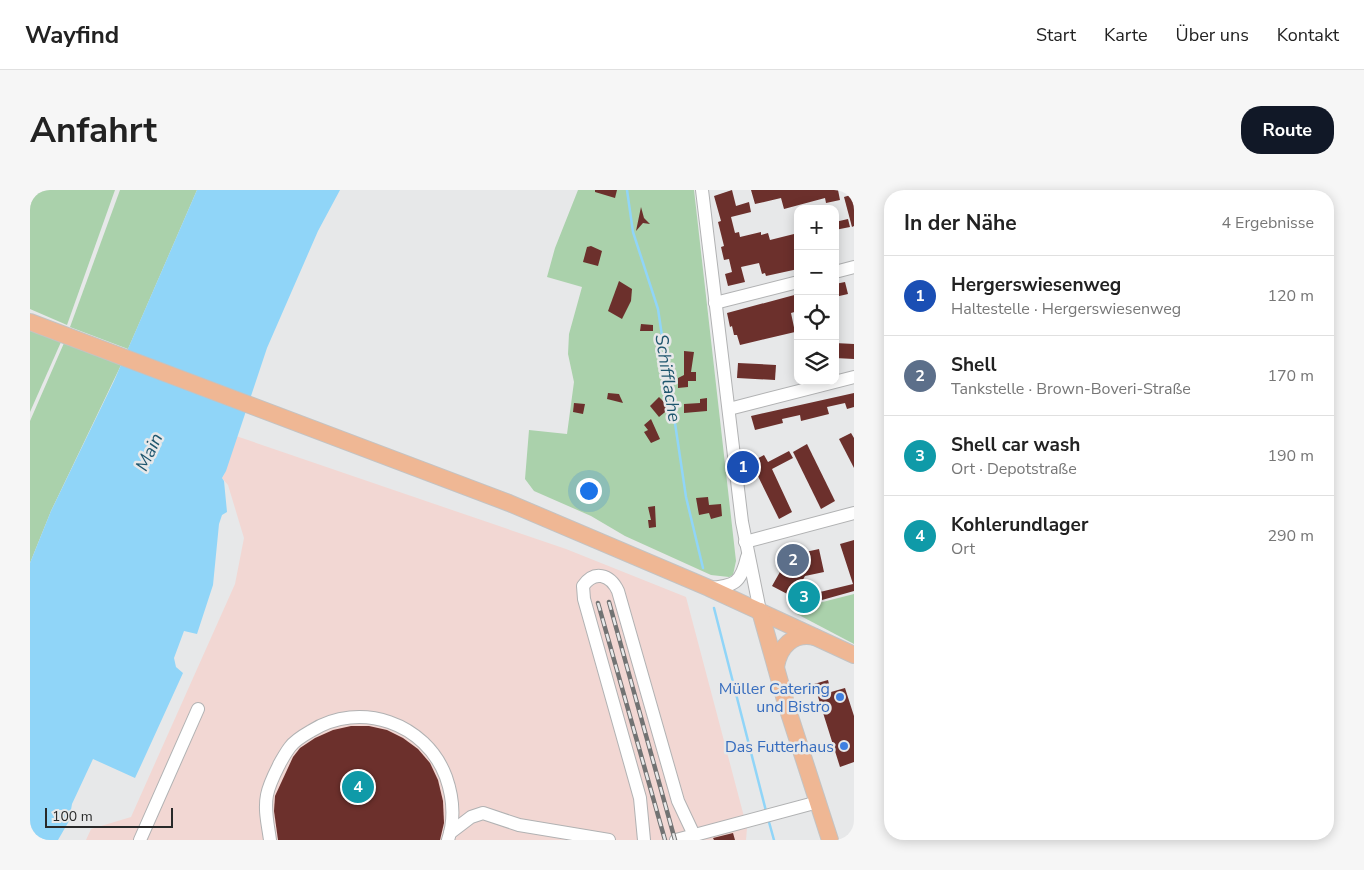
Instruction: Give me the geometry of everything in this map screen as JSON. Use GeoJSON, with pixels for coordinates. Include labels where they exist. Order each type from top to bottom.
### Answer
{"type":"FeatureCollection","features":[{"type":"Feature","properties":{"kind":"main road"},"geometry":{"type":"LineString","coordinates":[[30,322],[509,503],[709,588],[854,655]]}},
{"type":"Feature","properties":{"kind":"main road"},"geometry":{"type":"LineString","coordinates":[[760,611],[830,840]]}},
{"type":"Feature","properties":{"kind":"main road"},"geometry":{"type":"LineString","coordinates":[[776,667],[779,654],[787,643],[801,636],[817,638]]}},
{"type":"Feature","properties":{"kind":"street"},"geometry":{"type":"LineString","coordinates":[[702,190],[746,548],[760,611]]}},
{"type":"Feature","properties":{"kind":"street"},"geometry":{"type":"LineString","coordinates":[[839,271],[854,267]]}},
{"type":"Feature","properties":{"kind":"street"},"geometry":{"type":"LineString","coordinates":[[716,302],[794,283]]}},
{"type":"Feature","properties":{"kind":"street"},"geometry":{"type":"LineString","coordinates":[[729,409],[854,377]]}},
{"type":"Feature","properties":{"kind":"street"},"geometry":{"type":"LineString","coordinates":[[746,548],[854,514]]}},
{"type":"Feature","properties":{"kind":"street"},"geometry":{"type":"LineString","coordinates":[[709,588],[726,586],[738,581],[743,572],[746,548]]}},
{"type":"Feature","properties":{"kind":"street"},"geometry":{"type":"LineString","coordinates":[[644,840],[640,798],[584,599],[583,586],[592,576],[597,575],[608,578],[618,591],[678,801],[694,835]]}},
{"type":"Feature","properties":{"kind":"street"},"geometry":{"type":"LineString","coordinates":[[140,840],[198,709]]}},
{"type":"Feature","properties":{"kind":"street"},"geometry":{"type":"LineString","coordinates":[[270,840],[266,814],[267,794],[274,774],[290,746],[321,724],[343,718],[367,717],[391,722],[414,733],[430,748],[442,766],[450,787],[453,811],[449,836]]}},
{"type":"Feature","properties":{"kind":"street"},"geometry":{"type":"LineString","coordinates":[[676,840],[818,802]]}},
{"type":"Feature","properties":{"kind":"street"},"geometry":{"type":"LineString","coordinates":[[449,836],[471,817],[483,813],[519,825],[610,840]]}},
{"type":"Feature","properties":{"kind":"shaded area"},"geometry":{"type":"Polygon","coordinates":[[[236,436],[566,549],[686,597],[747,828],[746,840],[86,840],[91,829],[131,817],[235,584],[244,538],[228,485],[222,478],[236,436]]]}},
{"type":"Feature","properties":{"kind":"green space"},"geometry":{"type":"Polygon","coordinates":[[[30,190],[115,190],[67,325],[30,309],[30,190]]]}},
{"type":"Feature","properties":{"kind":"green space"},"geometry":{"type":"Polygon","coordinates":[[[120,190],[197,190],[128,349],[70,327],[120,190]]]}},
{"type":"Feature","properties":{"kind":"green space"},"geometry":{"type":"Polygon","coordinates":[[[578,190],[694,190],[736,561],[733,575],[729,577],[711,575],[625,536],[591,516],[534,491],[525,479],[529,430],[567,434],[574,382],[568,354],[569,334],[582,287],[547,277],[555,248],[578,190]]]}},
{"type":"Feature","properties":{"kind":"green space"},"geometry":{"type":"Polygon","coordinates":[[[30,330],[61,342],[30,412],[30,330]]]}},
{"type":"Feature","properties":{"kind":"green space"},"geometry":{"type":"Polygon","coordinates":[[[64,343],[121,365],[51,511],[30,563],[30,421],[64,343]]]}},
{"type":"Feature","properties":{"kind":"green space"},"geometry":{"type":"Polygon","coordinates":[[[854,594],[854,644],[797,614],[795,609],[854,594]]]}},
{"type":"Feature","properties":{"kind":"water","name":"Main"},"geometry":{"type":"Polygon","coordinates":[[[197,190],[340,190],[318,231],[267,348],[222,478],[224,481],[227,512],[222,515],[219,524],[213,585],[197,634],[184,631],[174,658],[176,667],[183,673],[135,778],[93,759],[72,804],[69,821],[58,840],[30,840],[30,563],[51,511],[114,381],[197,190]]]}},
{"type":"Feature","properties":{"kind":"building"},"geometry":{"type":"Polygon","coordinates":[[[595,190],[617,190],[615,198],[595,192],[595,190]]]}},
{"type":"Feature","properties":{"kind":"building"},"geometry":{"type":"Polygon","coordinates":[[[732,190],[736,206],[749,202],[751,212],[731,217],[735,233],[739,232],[740,237],[761,232],[761,235],[768,233],[770,240],[794,234],[794,270],[766,276],[765,273],[762,274],[759,263],[741,267],[745,282],[728,286],[725,274],[732,272],[729,259],[724,260],[721,247],[724,246],[718,222],[721,221],[714,196],[732,190]]]}},
{"type":"Feature","properties":{"kind":"building"},"geometry":{"type":"Polygon","coordinates":[[[751,190],[838,190],[840,200],[826,203],[825,198],[784,209],[781,198],[755,204],[751,190]]]}},
{"type":"Feature","properties":{"kind":"building"},"geometry":{"type":"Polygon","coordinates":[[[854,194],[854,226],[852,227],[844,197],[854,194]]]}},
{"type":"Feature","properties":{"kind":"building"},"geometry":{"type":"Polygon","coordinates":[[[641,207],[644,218],[650,224],[643,223],[636,231],[641,207]]]}},
{"type":"Feature","properties":{"kind":"building"},"geometry":{"type":"Polygon","coordinates":[[[848,219],[850,227],[839,229],[839,221],[848,219]]]}},
{"type":"Feature","properties":{"kind":"building"},"geometry":{"type":"Polygon","coordinates":[[[591,246],[602,251],[598,266],[583,262],[587,247],[591,246]]]}},
{"type":"Feature","properties":{"kind":"building"},"geometry":{"type":"Polygon","coordinates":[[[619,281],[632,289],[631,301],[622,319],[608,311],[619,281]]]}},
{"type":"Feature","properties":{"kind":"building"},"geometry":{"type":"Polygon","coordinates":[[[845,282],[848,294],[839,296],[839,283],[845,282]]]}},
{"type":"Feature","properties":{"kind":"building"},"geometry":{"type":"Polygon","coordinates":[[[794,295],[794,312],[791,313],[794,332],[740,345],[737,335],[734,335],[732,326],[730,327],[727,313],[794,295]]]}},
{"type":"Feature","properties":{"kind":"building"},"geometry":{"type":"Polygon","coordinates":[[[641,324],[653,325],[653,331],[640,331],[641,324]]]}},
{"type":"Feature","properties":{"kind":"building"},"geometry":{"type":"Polygon","coordinates":[[[839,343],[854,344],[854,359],[839,358],[839,343]]]}},
{"type":"Feature","properties":{"kind":"building"},"geometry":{"type":"Polygon","coordinates":[[[684,351],[694,352],[691,372],[696,372],[696,381],[688,381],[688,387],[678,388],[678,378],[684,375],[684,351]]]}},
{"type":"Feature","properties":{"kind":"building"},"geometry":{"type":"Polygon","coordinates":[[[738,363],[776,365],[775,380],[737,378],[738,363]]]}},
{"type":"Feature","properties":{"kind":"building"},"geometry":{"type":"Polygon","coordinates":[[[608,393],[619,394],[623,403],[607,399],[608,393]]]}},
{"type":"Feature","properties":{"kind":"building"},"geometry":{"type":"Polygon","coordinates":[[[854,393],[854,407],[847,409],[845,403],[827,407],[829,414],[801,421],[800,415],[782,419],[783,423],[755,430],[751,416],[854,393]]]}},
{"type":"Feature","properties":{"kind":"building"},"geometry":{"type":"Polygon","coordinates":[[[659,397],[670,408],[659,417],[650,406],[659,397]]]}},
{"type":"Feature","properties":{"kind":"building"},"geometry":{"type":"Polygon","coordinates":[[[707,398],[707,411],[684,413],[684,404],[700,403],[700,399],[707,398]]]}},
{"type":"Feature","properties":{"kind":"building"},"geometry":{"type":"Polygon","coordinates":[[[574,403],[585,404],[583,414],[573,412],[574,403]]]}},
{"type":"Feature","properties":{"kind":"building"},"geometry":{"type":"Polygon","coordinates":[[[651,419],[660,439],[651,443],[644,432],[648,430],[644,425],[651,419]]]}},
{"type":"Feature","properties":{"kind":"building"},"geometry":{"type":"Polygon","coordinates":[[[851,433],[854,438],[854,468],[839,439],[851,433]]]}},
{"type":"Feature","properties":{"kind":"building"},"geometry":{"type":"Polygon","coordinates":[[[807,444],[835,501],[821,509],[793,452],[807,444]]]}},
{"type":"Feature","properties":{"kind":"building"},"geometry":{"type":"Polygon","coordinates":[[[789,451],[793,458],[772,469],[792,512],[779,519],[751,462],[764,455],[768,462],[789,451]]]}},
{"type":"Feature","properties":{"kind":"building"},"geometry":{"type":"Polygon","coordinates":[[[708,497],[709,505],[721,504],[722,516],[711,519],[709,513],[699,515],[696,498],[708,497]]]}},
{"type":"Feature","properties":{"kind":"building"},"geometry":{"type":"Polygon","coordinates":[[[655,506],[656,527],[649,528],[648,520],[651,520],[648,507],[655,506]]]}},
{"type":"Feature","properties":{"kind":"building"},"geometry":{"type":"Polygon","coordinates":[[[854,540],[854,591],[822,600],[820,592],[853,584],[840,544],[854,540]]]}},
{"type":"Feature","properties":{"kind":"building"},"geometry":{"type":"Polygon","coordinates":[[[819,549],[824,572],[805,576],[795,594],[808,591],[810,601],[795,604],[793,597],[772,586],[785,563],[783,557],[819,549]]]}},
{"type":"Feature","properties":{"kind":"building"},"geometry":{"type":"Polygon","coordinates":[[[828,680],[831,692],[845,688],[854,716],[854,762],[840,767],[814,684],[828,680]]]}},
{"type":"Feature","properties":{"kind":"building"},"geometry":{"type":"Polygon","coordinates":[[[351,726],[369,726],[387,730],[403,738],[418,749],[430,763],[438,780],[443,801],[444,823],[440,840],[278,840],[274,811],[275,796],[293,757],[300,748],[315,738],[333,730],[351,726]]]}},
{"type":"Feature","properties":{"kind":"building"},"geometry":{"type":"Polygon","coordinates":[[[733,833],[735,840],[714,840],[713,838],[733,833]]]}},
{"type":"Feature","properties":{"kind":"waterway","name":"Schifflache"},"geometry":{"type":"LineString","coordinates":[[627,190],[633,232],[658,309],[686,497],[703,568]]}},
{"type":"Feature","properties":{"kind":"waterway","name":"Schifflache"},"geometry":{"type":"LineString","coordinates":[[714,608],[766,811]]}},
{"type":"Feature","properties":{"kind":"waterway","name":"Schifflache"},"geometry":{"type":"LineString","coordinates":[[769,822],[774,840]]}},
{"type":"Feature","properties":{"kind":"railway"},"geometry":{"type":"LineString","coordinates":[[609,602],[675,840]]}},
{"type":"Feature","properties":{"kind":"railway"},"geometry":{"type":"LineString","coordinates":[[598,603],[665,840]]}},
{"type":"Feature","properties":{"kind":"place","name":"Hergerswiesenweg"},"geometry":{"type":"Point","coordinates":[743,467]}},
{"type":"Feature","properties":{"kind":"place","name":"Shell"},"geometry":{"type":"Point","coordinates":[793,560]}},
{"type":"Feature","properties":{"kind":"place","name":"Shell car wash"},"geometry":{"type":"Point","coordinates":[804,597]}},
{"type":"Feature","properties":{"kind":"place","name":"Müller Catering und Bistro"},"geometry":{"type":"Point","coordinates":[840,697]}},
{"type":"Feature","properties":{"kind":"place","name":"Das Futterhaus"},"geometry":{"type":"Point","coordinates":[844,746]}},
{"type":"Feature","properties":{"kind":"place","name":"Kohlerundlager"},"geometry":{"type":"Point","coordinates":[358,787]}}]}
